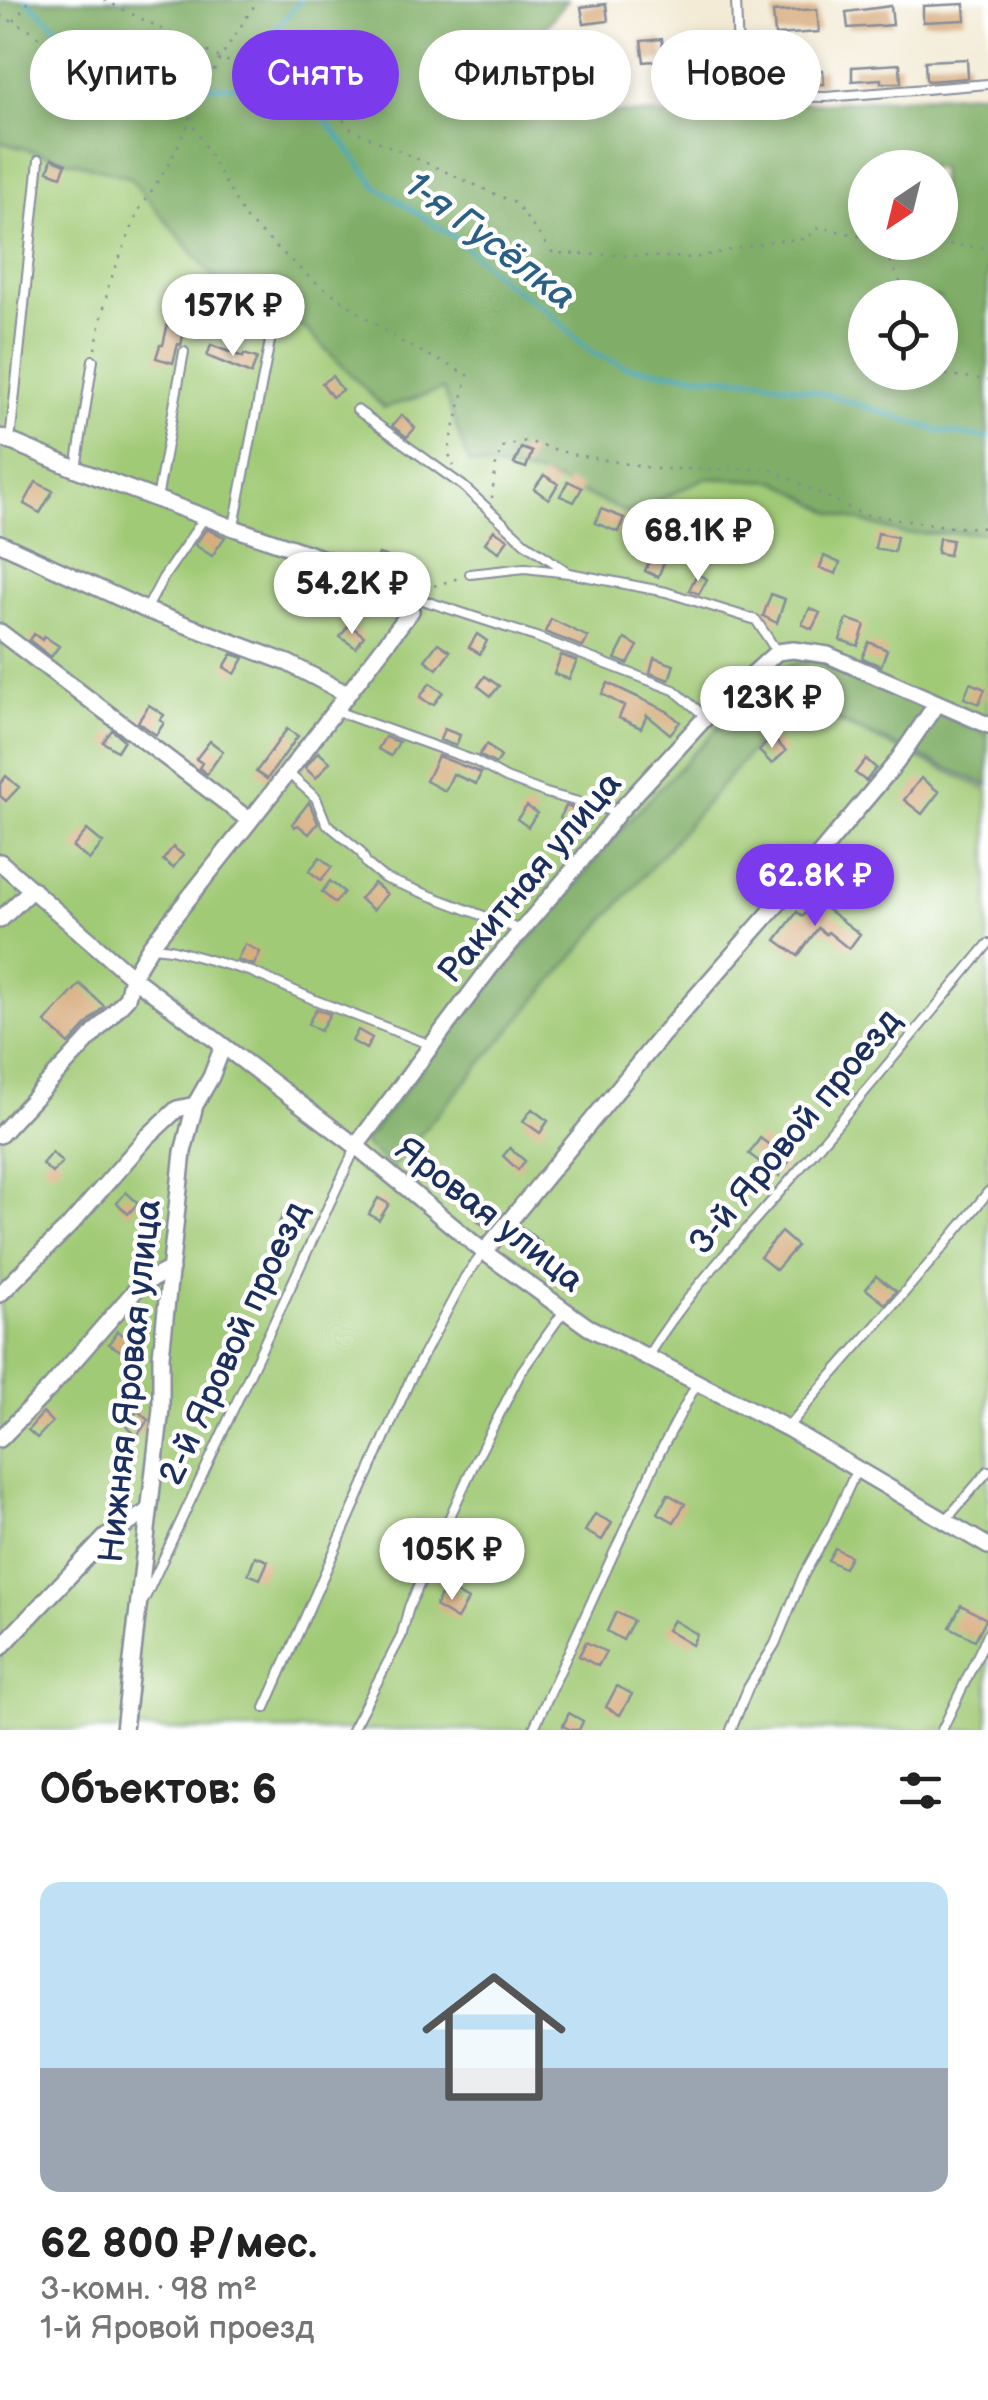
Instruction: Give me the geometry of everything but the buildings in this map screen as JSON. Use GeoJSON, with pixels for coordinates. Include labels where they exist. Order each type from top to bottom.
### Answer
{"type":"FeatureCollection","features":[{"type":"Feature","properties":{"kind":"street"},"geometry":{"type":"LineString","coordinates":[[0,1135],[127,998],[132,977],[150,947],[411,611],[407,595],[371,575],[204,517],[5,439]]}},
{"type":"Feature","properties":{"kind":"street"},"geometry":{"type":"LineString","coordinates":[[0,543],[146,610],[288,664],[347,694]]}},
{"type":"Feature","properties":{"kind":"street"},"geometry":{"type":"LineString","coordinates":[[0,632],[249,820]]}},
{"type":"Feature","properties":{"kind":"street"},"geometry":{"type":"LineString","coordinates":[[778,652],[828,655],[988,724]]}},
{"type":"Feature","properties":{"kind":"street","name":"Ракитная улица"},"geometry":{"type":"LineString","coordinates":[[356,1146],[492,965],[618,813],[706,717],[778,652]]}},
{"type":"Feature","properties":{"kind":"street"},"geometry":{"type":"LineString","coordinates":[[484,1252],[663,1034],[883,778],[937,703]]}},
{"type":"Feature","properties":{"kind":"street","name":"Яровая улица"},"geometry":{"type":"LineString","coordinates":[[0,862],[132,977],[356,1146],[484,1252],[564,1311],[588,1327],[787,1428],[988,1546]]}},
{"type":"Feature","properties":{"kind":"street"},"geometry":{"type":"LineString","coordinates":[[0,920],[32,890]]}},
{"type":"Feature","properties":{"kind":"street","name":"Нижняя Яровая улица"},"geometry":{"type":"LineString","coordinates":[[124,1730],[161,1409],[161,1356],[183,1152],[194,1104],[212,1076],[223,1046]]}},
{"type":"Feature","properties":{"kind":"street"},"geometry":{"type":"LineString","coordinates":[[0,1294],[70,1226],[146,1138],[177,1109],[194,1104]]}},
{"type":"Feature","properties":{"kind":"street"},"geometry":{"type":"LineString","coordinates":[[0,1439],[140,1285],[171,1268]]}},
{"type":"Feature","properties":{"kind":"street"},"geometry":{"type":"LineString","coordinates":[[0,1648],[106,1537],[148,1512]]}},
{"type":"Feature","properties":{"kind":"lane"},"geometry":{"type":"LineString","coordinates":[[736,0],[738,86],[753,96],[826,97],[988,84]]}},
{"type":"Feature","properties":{"kind":"lane"},"geometry":{"type":"LineString","coordinates":[[5,439],[18,374],[40,160]]}},
{"type":"Feature","properties":{"kind":"lane"},"geometry":{"type":"LineString","coordinates":[[234,528],[277,305]]}},
{"type":"Feature","properties":{"kind":"lane"},"geometry":{"type":"LineString","coordinates":[[157,499],[184,352]]}},
{"type":"Feature","properties":{"kind":"lane"},"geometry":{"type":"LineString","coordinates":[[76,469],[93,360]]}},
{"type":"Feature","properties":{"kind":"lane"},"geometry":{"type":"LineString","coordinates":[[358,410],[463,486],[525,543],[569,573]]}},
{"type":"Feature","properties":{"kind":"lane"},"geometry":{"type":"LineString","coordinates":[[146,610],[204,517]]}},
{"type":"Feature","properties":{"kind":"lane"},"geometry":{"type":"LineString","coordinates":[[470,574],[525,568],[666,592],[756,620],[778,652]]}},
{"type":"Feature","properties":{"kind":"lane"},"geometry":{"type":"LineString","coordinates":[[407,595],[536,637],[674,690],[706,717]]}},
{"type":"Feature","properties":{"kind":"lane"},"geometry":{"type":"LineString","coordinates":[[335,711],[475,762],[546,793],[618,813]]}},
{"type":"Feature","properties":{"kind":"lane"},"geometry":{"type":"LineString","coordinates":[[288,772],[316,798],[326,823],[360,850],[367,864],[384,878],[522,931]]}},
{"type":"Feature","properties":{"kind":"lane","name":"3-й Яровой проезд"},"geometry":{"type":"LineString","coordinates":[[647,1357],[702,1281],[988,944]]}},
{"type":"Feature","properties":{"kind":"lane"},"geometry":{"type":"LineString","coordinates":[[150,947],[171,949],[252,972],[431,1045]]}},
{"type":"Feature","properties":{"kind":"lane","name":"2-й Яровой проезд"},"geometry":{"type":"LineString","coordinates":[[135,1618],[356,1146]]}},
{"type":"Feature","properties":{"kind":"lane"},"geometry":{"type":"LineString","coordinates":[[787,1428],[946,1246],[988,1192]]}},
{"type":"Feature","properties":{"kind":"lane"},"geometry":{"type":"LineString","coordinates":[[265,1708],[410,1380],[466,1277],[484,1252]]}},
{"type":"Feature","properties":{"kind":"lane"},"geometry":{"type":"LineString","coordinates":[[352,1730],[402,1637],[410,1606],[473,1466],[522,1372],[564,1311]]}},
{"type":"Feature","properties":{"kind":"lane"},"geometry":{"type":"LineString","coordinates":[[533,1730],[660,1452],[698,1383]]}},
{"type":"Feature","properties":{"kind":"lane"},"geometry":{"type":"LineString","coordinates":[[731,1730],[856,1469]]}},
{"type":"Feature","properties":{"kind":"lane"},"geometry":{"type":"LineString","coordinates":[[945,1521],[988,1471]]}},
{"type":"Feature","properties":{"kind":"lane"},"geometry":{"type":"LineString","coordinates":[[942,1730],[988,1634]]}},
{"type":"Feature","properties":{"kind":"path"},"geometry":{"type":"LineString","coordinates":[[14,22],[30,0]]}},
{"type":"Feature","properties":{"kind":"path"},"geometry":{"type":"LineString","coordinates":[[104,0],[242,67],[310,82],[350,129],[515,203],[552,253],[694,258],[772,242],[806,240],[820,227],[848,233]]}},
{"type":"Feature","properties":{"kind":"path"},"geometry":{"type":"LineString","coordinates":[[212,73],[258,0]]}},
{"type":"Feature","properties":{"kind":"path"},"geometry":{"type":"LineString","coordinates":[[0,16],[30,30]]}},
{"type":"Feature","properties":{"kind":"path"},"geometry":{"type":"LineString","coordinates":[[93,360],[108,284],[139,210],[169,164],[188,120]]}},
{"type":"Feature","properties":{"kind":"path"},"geometry":{"type":"LineString","coordinates":[[190,120],[246,218],[310,278],[400,341],[468,375],[448,452],[463,486]]}},
{"type":"Feature","properties":{"kind":"path"},"geometry":{"type":"LineString","coordinates":[[958,245],[988,248]]}},
{"type":"Feature","properties":{"kind":"path"},"geometry":{"type":"LineString","coordinates":[[958,376],[988,380]]}},
{"type":"Feature","properties":{"kind":"path"},"geometry":{"type":"LineString","coordinates":[[491,512],[495,468],[502,447],[526,441],[571,454],[657,468],[770,469],[862,514],[988,528]]}},
{"type":"Feature","properties":{"kind":"path"},"geometry":{"type":"LineString","coordinates":[[407,595],[470,574]]}},
{"type":"Feature","properties":{"kind":"green space"},"geometry":{"type":"Polygon","coordinates":[[[0,0],[567,0],[544,30],[419,30],[419,120],[631,120],[631,113],[651,114],[651,120],[821,120],[821,103],[988,92],[988,532],[904,534],[833,513],[777,481],[705,478],[630,514],[545,476],[469,463],[443,389],[384,408],[306,329],[222,287],[129,177],[0,142],[0,0]]]}},
{"type":"Feature","properties":{"kind":"green space"},"geometry":{"type":"Polygon","coordinates":[[[0,142],[129,177],[222,287],[306,329],[384,407],[443,388],[469,463],[545,476],[630,514],[705,478],[777,481],[833,513],[904,534],[988,532],[988,735],[828,662],[771,672],[626,824],[363,1142],[392,1166],[783,714],[813,710],[988,790],[988,1730],[0,1730],[0,142]]]}},
{"type":"Feature","properties":{"kind":"green space"},"geometry":{"type":"Polygon","coordinates":[[[805,660],[828,662],[988,735],[988,786],[814,710],[783,714],[392,1167],[363,1143],[626,824],[771,672],[805,660]]]}},
{"type":"Feature","properties":{"kind":"waterway","name":"1-я Гусёлка"},"geometry":{"type":"LineString","coordinates":[[26,0],[88,54],[114,87],[266,86],[299,91],[377,187],[457,239],[505,283],[543,307],[592,353],[627,367],[759,379],[833,396],[943,432],[988,438]]}},
{"type":"Feature","properties":{"kind":"waterway"},"geometry":{"type":"LineString","coordinates":[[275,30],[301,0]]}}]}
